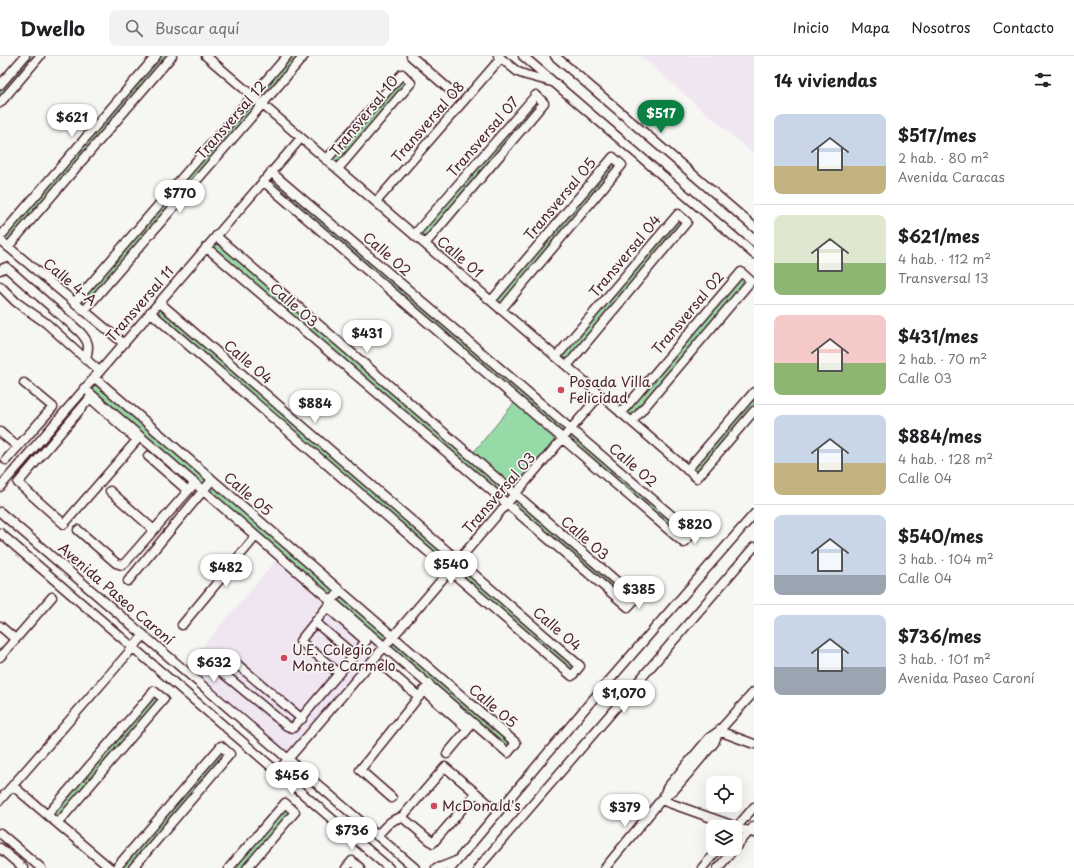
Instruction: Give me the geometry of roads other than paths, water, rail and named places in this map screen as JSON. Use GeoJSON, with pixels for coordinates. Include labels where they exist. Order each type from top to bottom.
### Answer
{"type":"FeatureCollection","features":[{"type":"Feature","properties":{"kind":"street"},"geometry":{"type":"LineString","coordinates":[[0,85],[25,56]]}},
{"type":"Feature","properties":{"kind":"street"},"geometry":{"type":"LineString","coordinates":[[0,103],[40,56]]}},
{"type":"Feature","properties":{"kind":"street"},"geometry":{"type":"LineString","coordinates":[[0,238],[156,56]]}},
{"type":"Feature","properties":{"kind":"street"},"geometry":{"type":"LineString","coordinates":[[8,247],[172,56]]}},
{"type":"Feature","properties":{"kind":"street","name":"Calle 01"},"geometry":{"type":"LineString","coordinates":[[206,56],[697,478],[754,411]]}},
{"type":"Feature","properties":{"kind":"street","name":"Transversal 12"},"geometry":{"type":"LineString","coordinates":[[74,302],[287,56]]}},
{"type":"Feature","properties":{"kind":"street","name":"Transversal 12"},"geometry":{"type":"LineString","coordinates":[[84,311],[304,56]]}},
{"type":"Feature","properties":{"kind":"street"},"geometry":{"type":"LineString","coordinates":[[410,56],[451,91]]}},
{"type":"Feature","properties":{"kind":"street"},"geometry":{"type":"LineString","coordinates":[[523,56],[754,254]]}},
{"type":"Feature","properties":{"kind":"street"},"geometry":{"type":"LineString","coordinates":[[554,56],[754,227]]}},
{"type":"Feature","properties":{"kind":"street"},"geometry":{"type":"LineString","coordinates":[[500,57],[518,72],[526,76],[553,82]]}},
{"type":"Feature","properties":{"kind":"street","name":"Transversal 08"},"geometry":{"type":"LineString","coordinates":[[376,202],[500,57]]}},
{"type":"Feature","properties":{"kind":"street"},"geometry":{"type":"LineString","coordinates":[[13,70],[21,78]]}},
{"type":"Feature","properties":{"kind":"street","name":"Transversal 10"},"geometry":{"type":"LineString","coordinates":[[326,160],[402,74],[411,83],[338,169]]}},
{"type":"Feature","properties":{"kind":"street"},"geometry":{"type":"LineString","coordinates":[[132,83],[141,92]]}},
{"type":"Feature","properties":{"kind":"street","name":"Transversal 07"},"geometry":{"type":"LineString","coordinates":[[414,235],[536,95],[544,103],[425,244]]}},
{"type":"Feature","properties":{"kind":"street"},"geometry":{"type":"LineString","coordinates":[[90,132],[99,141]]}},
{"type":"Feature","properties":{"kind":"street","name":"Transversal 11"},"geometry":{"type":"LineString","coordinates":[[0,487],[301,138]]}},
{"type":"Feature","properties":{"kind":"street","name":"Transversal 05"},"geometry":{"type":"LineString","coordinates":[[491,301],[613,157],[622,165],[501,310]]}},
{"type":"Feature","properties":{"kind":"street","name":"Calle 02"},"geometry":{"type":"LineString","coordinates":[[264,181],[684,544],[692,533],[271,172]]}},
{"type":"Feature","properties":{"kind":"street"},"geometry":{"type":"LineString","coordinates":[[164,198],[173,207]]}},
{"type":"Feature","properties":{"kind":"street","name":"Transversal 04"},"geometry":{"type":"LineString","coordinates":[[556,357],[678,214],[687,222],[567,366]]}},
{"type":"Feature","properties":{"kind":"street","name":"Calle 03"},"geometry":{"type":"LineString","coordinates":[[206,247],[628,607],[636,598],[216,236]]}},
{"type":"Feature","properties":{"kind":"street","name":"Calle 4-A"},"geometry":{"type":"LineString","coordinates":[[0,238],[8,247],[123,343]]}},
{"type":"Feature","properties":{"kind":"street"},"geometry":{"type":"LineString","coordinates":[[0,270],[2,268],[6,268],[80,332],[89,344],[86,360]]}},
{"type":"Feature","properties":{"kind":"street","name":"Transversal 02"},"geometry":{"type":"LineString","coordinates":[[621,413],[741,272],[751,281],[632,422]]}},
{"type":"Feature","properties":{"kind":"street"},"geometry":{"type":"LineString","coordinates":[[381,282],[389,273]]}},
{"type":"Feature","properties":{"kind":"street","name":"Calle 05"},"geometry":{"type":"LineString","coordinates":[[0,286],[16,302],[46,323],[86,360],[96,374],[212,480],[516,743],[508,753],[437,691],[424,691],[422,678],[385,646],[330,604],[255,534],[84,388]]}},
{"type":"Feature","properties":{"kind":"street"},"geometry":{"type":"LineString","coordinates":[[267,298],[275,288]]}},
{"type":"Feature","properties":{"kind":"street","name":"Calle 04"},"geometry":{"type":"LineString","coordinates":[[150,312],[572,676],[580,666],[159,302]]}},
{"type":"Feature","properties":{"kind":"street"},"geometry":{"type":"LineString","coordinates":[[326,349],[334,339]]}},
{"type":"Feature","properties":{"kind":"street"},"geometry":{"type":"LineString","coordinates":[[16,468],[3,457],[18,447],[53,407],[24,383]]}},
{"type":"Feature","properties":{"kind":"street"},"geometry":{"type":"LineString","coordinates":[[687,470],[754,392]]}},
{"type":"Feature","properties":{"kind":"street","name":"Transversal 03"},"geometry":{"type":"LineString","coordinates":[[277,772],[600,395]]}},
{"type":"Feature","properties":{"kind":"street"},"geometry":{"type":"LineString","coordinates":[[90,398],[137,440],[64,524],[18,484],[45,452],[90,398]]}},
{"type":"Feature","properties":{"kind":"street"},"geometry":{"type":"LineString","coordinates":[[265,411],[273,401]]}},
{"type":"Feature","properties":{"kind":"street"},"geometry":{"type":"LineString","coordinates":[[0,432],[18,447]]}},
{"type":"Feature","properties":{"kind":"street"},"geometry":{"type":"LineString","coordinates":[[36,444],[45,452]]}},
{"type":"Feature","properties":{"kind":"street"},"geometry":{"type":"LineString","coordinates":[[148,456],[188,491]]}},
{"type":"Feature","properties":{"kind":"street"},"geometry":{"type":"LineString","coordinates":[[128,581],[212,480]]}},
{"type":"Feature","properties":{"kind":"street"},"geometry":{"type":"LineString","coordinates":[[78,530],[116,563],[122,565],[195,483]]}},
{"type":"Feature","properties":{"kind":"street"},"geometry":{"type":"LineString","coordinates":[[110,492],[154,530]]}},
{"type":"Feature","properties":{"kind":"street"},"geometry":{"type":"LineString","coordinates":[[232,514],[240,504]]}},
{"type":"Feature","properties":{"kind":"street","name":"Avenida Paseo Caroní"},"geometry":{"type":"LineString","coordinates":[[0,512],[377,836],[417,867]]}},
{"type":"Feature","properties":{"kind":"street"},"geometry":{"type":"LineString","coordinates":[[451,868],[754,514]]}},
{"type":"Feature","properties":{"kind":"street"},"geometry":{"type":"LineString","coordinates":[[182,625],[255,534],[262,523]]}},
{"type":"Feature","properties":{"kind":"street","name":"Avenida Paseo Caroní"},"geometry":{"type":"LineString","coordinates":[[0,533],[389,868]]}},
{"type":"Feature","properties":{"kind":"street"},"geometry":{"type":"LineString","coordinates":[[559,549],[567,539]]}},
{"type":"Feature","properties":{"kind":"street"},"geometry":{"type":"LineString","coordinates":[[478,868],[754,547]]}},
{"type":"Feature","properties":{"kind":"street"},"geometry":{"type":"LineString","coordinates":[[339,673],[300,641],[340,591]]}},
{"type":"Feature","properties":{"kind":"street"},"geometry":{"type":"LineString","coordinates":[[0,657],[52,596]]}},
{"type":"Feature","properties":{"kind":"street"},"geometry":{"type":"LineString","coordinates":[[302,718],[238,665],[213,665],[289,728],[293,728],[302,718],[354,655],[366,642],[330,604]]}},
{"type":"Feature","properties":{"kind":"street"},"geometry":{"type":"LineString","coordinates":[[512,624],[520,614]]}},
{"type":"Feature","properties":{"kind":"street"},"geometry":{"type":"LineString","coordinates":[[315,622],[354,655]]}},
{"type":"Feature","properties":{"kind":"street"},"geometry":{"type":"LineString","coordinates":[[0,626],[15,639]]}},
{"type":"Feature","properties":{"kind":"street"},"geometry":{"type":"LineString","coordinates":[[0,800],[144,635]]}},
{"type":"Feature","properties":{"kind":"street"},"geometry":{"type":"LineString","coordinates":[[381,664],[424,691],[468,729],[447,754]]}},
{"type":"Feature","properties":{"kind":"street"},"geometry":{"type":"LineString","coordinates":[[422,678],[430,668]]}},
{"type":"Feature","properties":{"kind":"street"},"geometry":{"type":"LineString","coordinates":[[437,691],[445,682]]}},
{"type":"Feature","properties":{"kind":"street"},"geometry":{"type":"LineString","coordinates":[[48,814],[154,691],[164,699],[58,823]]}},
{"type":"Feature","properties":{"kind":"street"},"geometry":{"type":"LineString","coordinates":[[392,798],[360,770],[424,691]]}},
{"type":"Feature","properties":{"kind":"street"},"geometry":{"type":"LineString","coordinates":[[604,868],[661,800],[667,788],[709,738],[719,732],[754,692]]}},
{"type":"Feature","properties":{"kind":"street"},"geometry":{"type":"LineString","coordinates":[[454,706],[462,696]]}},
{"type":"Feature","properties":{"kind":"street"},"geometry":{"type":"LineString","coordinates":[[466,716],[474,706]]}},
{"type":"Feature","properties":{"kind":"street"},"geometry":{"type":"LineString","coordinates":[[719,732],[754,744]]}},
{"type":"Feature","properties":{"kind":"street"},"geometry":{"type":"LineString","coordinates":[[116,868],[221,746],[230,754],[133,868]]}},
{"type":"Feature","properties":{"kind":"street"},"geometry":{"type":"LineString","coordinates":[[377,836],[387,824],[395,818],[402,816],[445,767],[498,812]]}},
{"type":"Feature","properties":{"kind":"street"},"geometry":{"type":"LineString","coordinates":[[13,786],[48,814],[110,868]]}},
{"type":"Feature","properties":{"kind":"street"},"geometry":{"type":"LineString","coordinates":[[402,816],[434,843],[476,793]]}},
{"type":"Feature","properties":{"kind":"street"},"geometry":{"type":"LineString","coordinates":[[661,800],[715,820]]}},
{"type":"Feature","properties":{"kind":"street"},"geometry":{"type":"LineString","coordinates":[[229,868],[285,803],[295,812],[247,868]]}},
{"type":"Feature","properties":{"kind":"street"},"geometry":{"type":"LineString","coordinates":[[742,821],[754,807]]}},
{"type":"Feature","properties":{"kind":"street"},"geometry":{"type":"LineString","coordinates":[[742,829],[753,830]]}},
{"type":"Feature","properties":{"kind":"street"},"geometry":{"type":"LineString","coordinates":[[742,842],[753,830]]}},
{"type":"Feature","properties":{"kind":"street"},"geometry":{"type":"LineString","coordinates":[[0,833],[41,868]]}},
{"type":"Feature","properties":{"kind":"street"},"geometry":{"type":"LineString","coordinates":[[0,848],[23,868]]}},
{"type":"Feature","properties":{"kind":"street"},"geometry":{"type":"LineString","coordinates":[[702,868],[712,856]]}},
{"type":"Feature","properties":{"kind":"street"},"geometry":{"type":"LineString","coordinates":[[718,868],[729,856]]}},
{"type":"Feature","properties":{"kind":"street"},"geometry":{"type":"LineString","coordinates":[[436,868],[449,864],[458,859]]}},
{"type":"Feature","properties":{"kind":"street"},"geometry":{"type":"LineString","coordinates":[[346,868],[352,861],[360,868]]}},
{"type":"Feature","properties":{"kind":"place","name":"Posada Villa Felicidad"},"geometry":{"type":"Point","coordinates":[561,390]}},
{"type":"Feature","properties":{"kind":"place","name":"U.E. Colegio Monte Carmelo"},"geometry":{"type":"Point","coordinates":[284,658]}},
{"type":"Feature","properties":{"kind":"place","name":"McDonald's"},"geometry":{"type":"Point","coordinates":[434,806]}}]}
